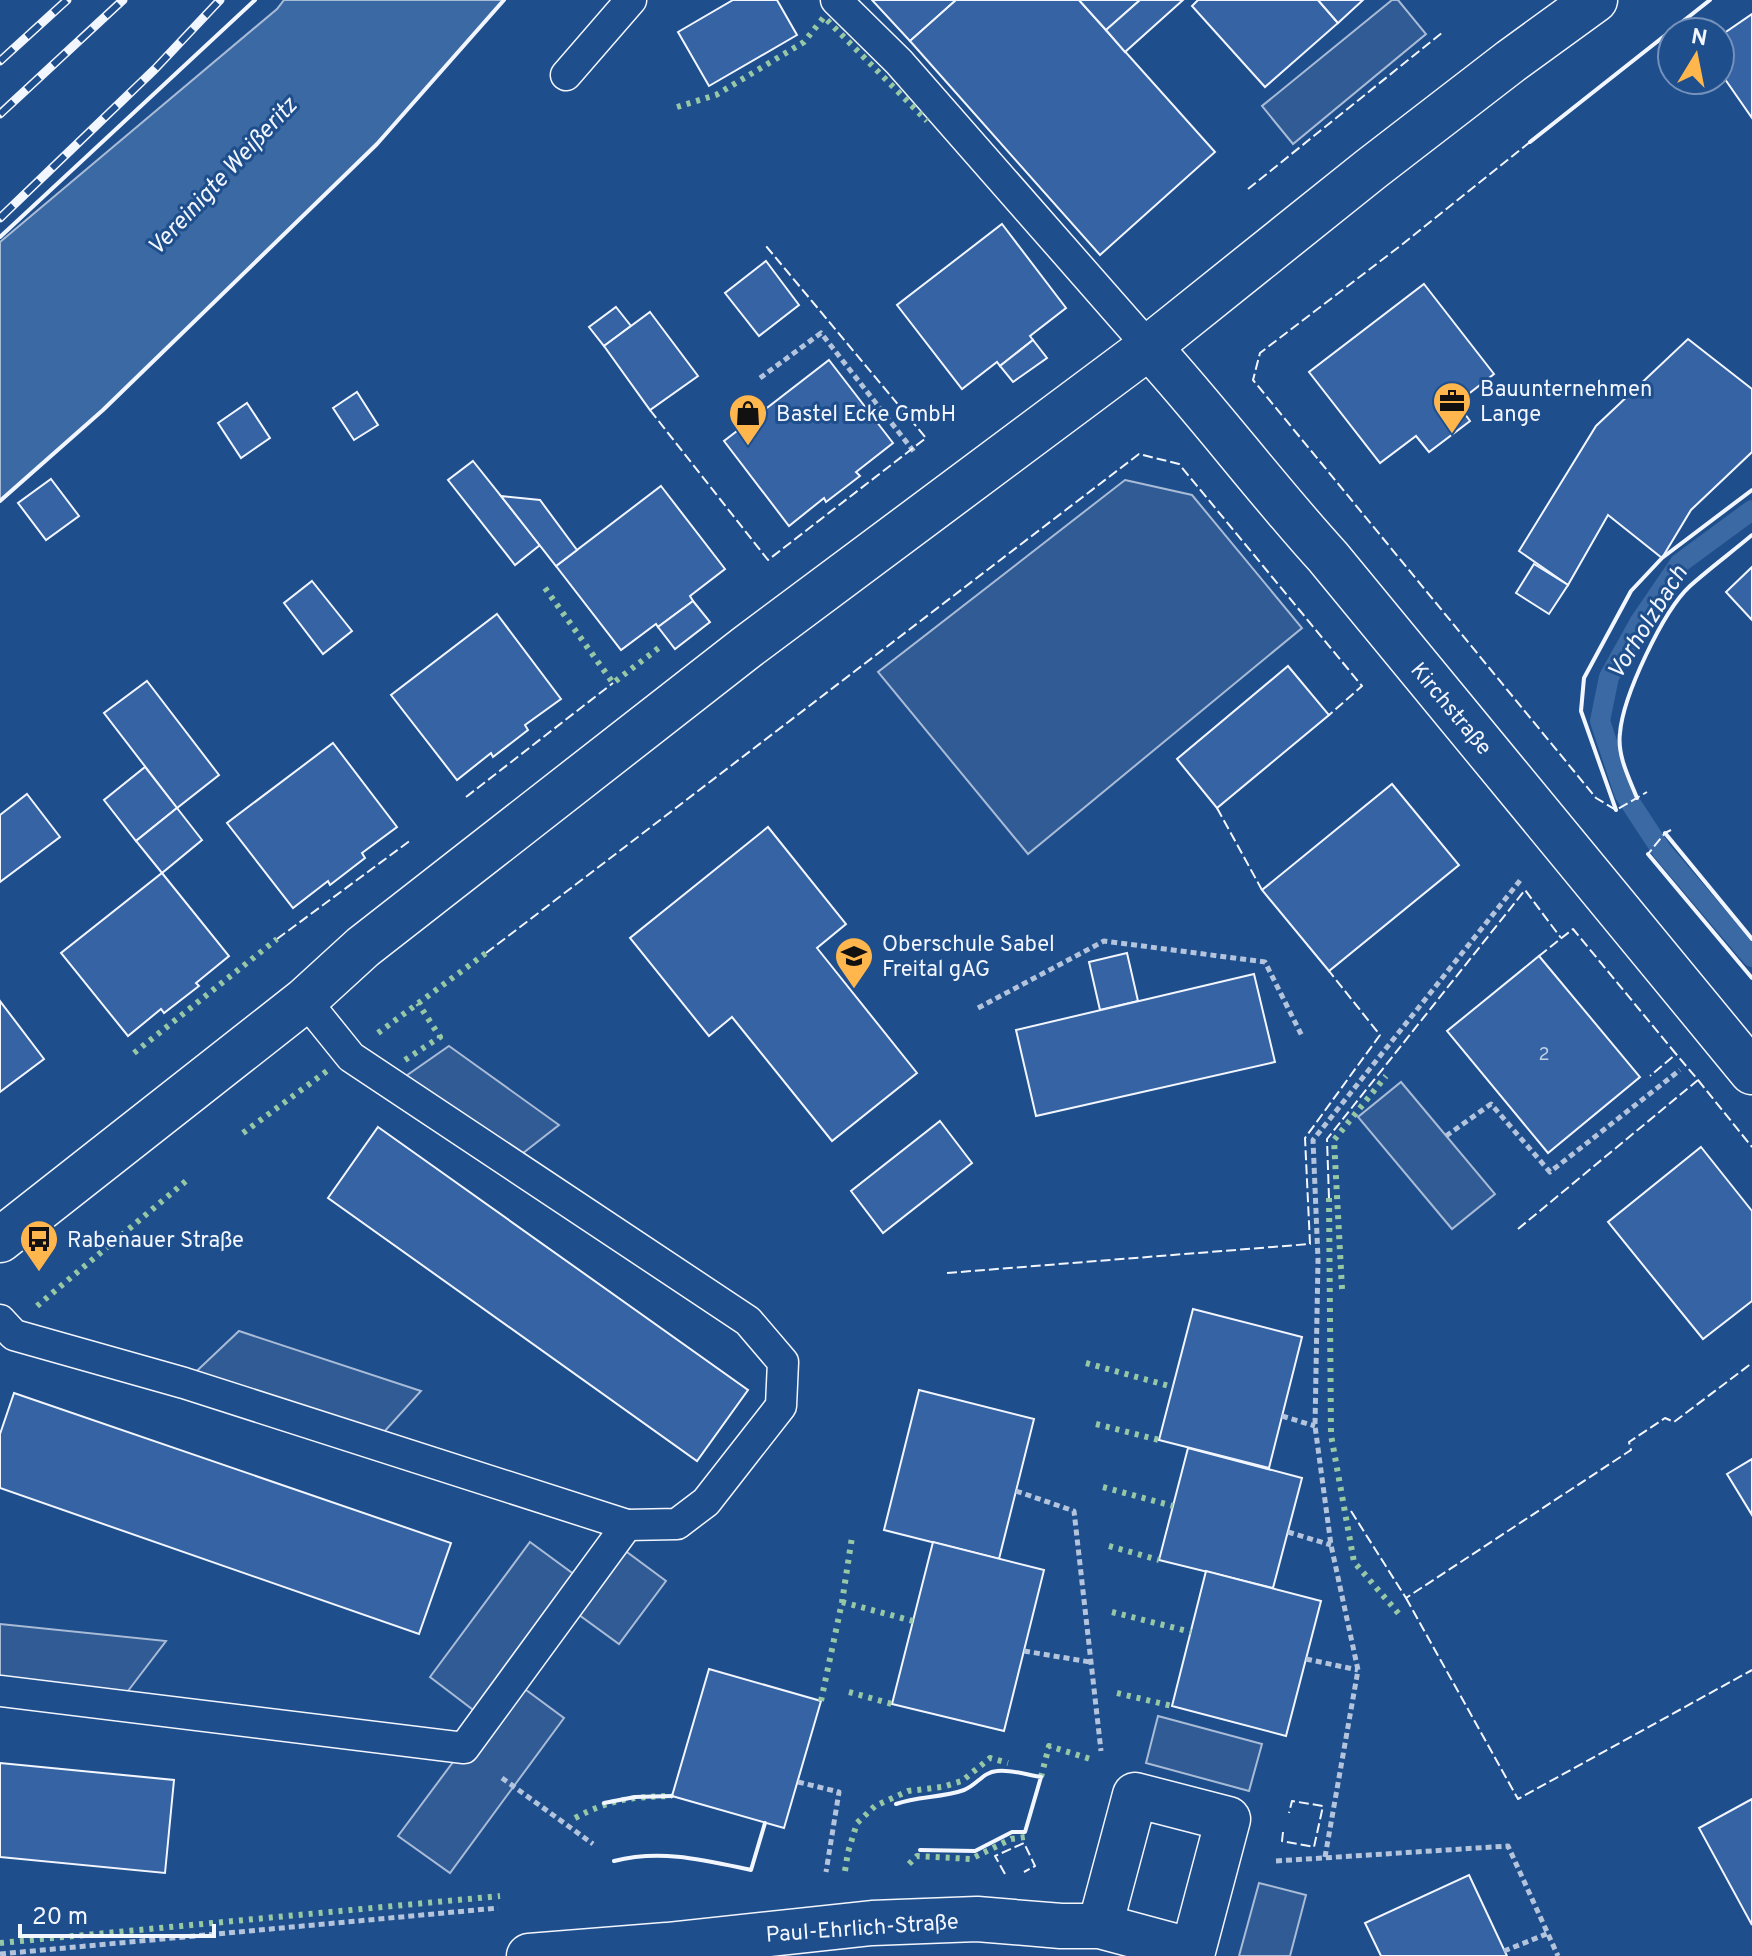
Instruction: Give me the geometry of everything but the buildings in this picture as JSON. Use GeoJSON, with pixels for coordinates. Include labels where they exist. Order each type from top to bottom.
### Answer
{"type":"FeatureCollection","features":[{"type":"Feature","properties":{"kind":"main road"},"geometry":{"type":"LineString","coordinates":[[0,1240],[305,1000],[363,947],[747,647],[1149,347],[1381,160],[1595,0]]}},
{"type":"Feature","properties":{"kind":"main road","name":"Kirchstraße"},"geometry":{"type":"LineString","coordinates":[[1149,347],[1328,557],[1752,1072]]}},
{"type":"Feature","properties":{"kind":"main road","name":"Paul-Ehrlich-Straße"},"geometry":{"type":"LineString","coordinates":[[529,1956],[872,1923],[977,1919],[1100,1926]]}},
{"type":"Feature","properties":{"kind":"lane"},"geometry":{"type":"LineString","coordinates":[[566,75],[631,0]]}},
{"type":"Feature","properties":{"kind":"lane"},"geometry":{"type":"LineString","coordinates":[[836,0],[899,62],[1149,347]]}},
{"type":"Feature","properties":{"kind":"lane"},"geometry":{"type":"LineString","coordinates":[[0,1320],[14,1335],[184,1383],[627,1525],[677,1524],[706,1502],[781,1406],[783,1362],[748,1321],[351,1057],[305,1000]]}},
{"type":"Feature","properties":{"kind":"lane"},"geometry":{"type":"LineString","coordinates":[[0,1691],[464,1748],[627,1525]]}},
{"type":"Feature","properties":{"kind":"path"},"geometry":{"type":"LineString","coordinates":[[760,378],[821,333],[910,449]]}},
{"type":"Feature","properties":{"kind":"path"},"geometry":{"type":"LineString","coordinates":[[1325,1857],[1358,1670],[1331,1545],[1315,1426],[1318,1259],[1313,1140],[1531,868]]}},
{"type":"Feature","properties":{"kind":"path"},"geometry":{"type":"LineString","coordinates":[[978,1008],[1104,941],[1265,962],[1302,1036]]}},
{"type":"Feature","properties":{"kind":"path"},"geometry":{"type":"LineString","coordinates":[[1446,1136],[1491,1104],[1550,1172],[1686,1066]]}},
{"type":"Feature","properties":{"kind":"path"},"geometry":{"type":"LineString","coordinates":[[1282,1416],[1315,1426]]}},
{"type":"Feature","properties":{"kind":"path"},"geometry":{"type":"LineString","coordinates":[[1016,1491],[1074,1511],[1102,1756]]}},
{"type":"Feature","properties":{"kind":"path"},"geometry":{"type":"LineString","coordinates":[[1288,1532],[1331,1545]]}},
{"type":"Feature","properties":{"kind":"path"},"geometry":{"type":"LineString","coordinates":[[1024,1651],[1090,1662]]}},
{"type":"Feature","properties":{"kind":"path"},"geometry":{"type":"LineString","coordinates":[[1306,1659],[1358,1670]]}},
{"type":"Feature","properties":{"kind":"path"},"geometry":{"type":"LineString","coordinates":[[464,1748],[593,1844]]}},
{"type":"Feature","properties":{"kind":"path"},"geometry":{"type":"LineString","coordinates":[[798,1782],[839,1792],[827,1864]]}},
{"type":"Feature","properties":{"kind":"path"},"geometry":{"type":"LineString","coordinates":[[1266,1861],[1508,1846],[1558,1956]]}},
{"type":"Feature","properties":{"kind":"path"},"geometry":{"type":"LineString","coordinates":[[0,1954],[508,1907]]}},
{"type":"Feature","properties":{"kind":"path"},"geometry":{"type":"LineString","coordinates":[[1504,1951],[1549,1933]]}},
{"type":"Feature","properties":{"kind":"shaded area"},"geometry":{"type":"Polygon","coordinates":[[[1392,0],[1398,0],[1426,34],[1293,144],[1262,106],[1392,0]]]}},
{"type":"Feature","properties":{"kind":"shaded area"},"geometry":{"type":"Polygon","coordinates":[[[1125,480],[1192,495],[1302,628],[1028,854],[878,672],[1125,480]]]}},
{"type":"Feature","properties":{"kind":"shaded area"},"geometry":{"type":"Polygon","coordinates":[[[449,1046],[559,1125],[509,1164],[393,1085],[449,1046]]]}},
{"type":"Feature","properties":{"kind":"shaded area"},"geometry":{"type":"Polygon","coordinates":[[[1401,1082],[1495,1194],[1452,1229],[1358,1117],[1401,1082]]]}},
{"type":"Feature","properties":{"kind":"shaded area"},"geometry":{"type":"Polygon","coordinates":[[[239,1331],[421,1391],[374,1443],[184,1383],[239,1331]]]}},
{"type":"Feature","properties":{"kind":"shaded area"},"geometry":{"type":"Polygon","coordinates":[[[530,1542],[586,1583],[616,1544],[666,1581],[619,1644],[568,1607],[514,1681],[564,1718],[450,1873],[398,1836],[485,1719],[430,1677],[530,1542]]]}},
{"type":"Feature","properties":{"kind":"shaded area"},"geometry":{"type":"Polygon","coordinates":[[[0,1624],[166,1641],[118,1704],[0,1691],[0,1624]]]}},
{"type":"Feature","properties":{"kind":"shaded area"},"geometry":{"type":"Polygon","coordinates":[[[1158,1716],[1262,1744],[1249,1791],[1146,1763],[1158,1716]]]}},
{"type":"Feature","properties":{"kind":"shaded area"},"geometry":{"type":"Polygon","coordinates":[[[1259,1883],[1306,1895],[1290,1956],[1239,1956],[1259,1883]]]}},
{"type":"Feature","properties":{"kind":"water","name":"Vereinigte Weißeritz"},"geometry":{"type":"Polygon","coordinates":[[[284,0],[504,0],[377,144],[103,410],[0,501],[0,242],[284,0]]]}},
{"type":"Feature","properties":{"kind":"waterway","name":"Vorholzbach"},"geometry":{"type":"LineString","coordinates":[[1752,510],[1680,563],[1639,623],[1609,677],[1600,721],[1624,793],[1662,851],[1752,957]]}},
{"type":"Feature","properties":{"kind":"railway"},"geometry":{"type":"LineString","coordinates":[[0,61],[67,0]]}},
{"type":"Feature","properties":{"kind":"railway"},"geometry":{"type":"LineString","coordinates":[[0,114],[123,0]]}},
{"type":"Feature","properties":{"kind":"railway"},"geometry":{"type":"LineString","coordinates":[[0,218],[155,69],[220,0]]}},
{"type":"Feature","properties":{"kind":"hedge"},"geometry":{"type":"LineString","coordinates":[[677,107],[716,95],[804,42],[824,17],[927,121]]}},
{"type":"Feature","properties":{"kind":"hedge"},"geometry":{"type":"LineString","coordinates":[[545,588],[613,683],[660,647]]}},
{"type":"Feature","properties":{"kind":"hedge"},"geometry":{"type":"LineString","coordinates":[[134,1053],[277,939]]}},
{"type":"Feature","properties":{"kind":"hedge"},"geometry":{"type":"LineString","coordinates":[[378,1033],[486,953]]}},
{"type":"Feature","properties":{"kind":"hedge"},"geometry":{"type":"LineString","coordinates":[[405,1060],[440,1037],[418,1003]]}},
{"type":"Feature","properties":{"kind":"hedge"},"geometry":{"type":"LineString","coordinates":[[243,1133],[331,1068]]}},
{"type":"Feature","properties":{"kind":"hedge"},"geometry":{"type":"LineString","coordinates":[[1342,1289],[1334,1140],[1386,1076]]}},
{"type":"Feature","properties":{"kind":"hedge"},"geometry":{"type":"LineString","coordinates":[[37,1306],[186,1181]]}},
{"type":"Feature","properties":{"kind":"hedge"},"geometry":{"type":"LineString","coordinates":[[1329,1198],[1331,1435],[1354,1562],[1399,1614]]}},
{"type":"Feature","properties":{"kind":"hedge"},"geometry":{"type":"LineString","coordinates":[[1086,1363],[1173,1387]]}},
{"type":"Feature","properties":{"kind":"hedge"},"geometry":{"type":"LineString","coordinates":[[1096,1424],[1159,1440]]}},
{"type":"Feature","properties":{"kind":"hedge"},"geometry":{"type":"LineString","coordinates":[[1103,1487],[1173,1506]]}},
{"type":"Feature","properties":{"kind":"hedge"},"geometry":{"type":"LineString","coordinates":[[821,1701],[852,1537]]}},
{"type":"Feature","properties":{"kind":"hedge"},"geometry":{"type":"LineString","coordinates":[[1109,1546],[1159,1560]]}},
{"type":"Feature","properties":{"kind":"hedge"},"geometry":{"type":"LineString","coordinates":[[842,1602],[913,1621]]}},
{"type":"Feature","properties":{"kind":"hedge"},"geometry":{"type":"LineString","coordinates":[[1112,1612],[1191,1632]]}},
{"type":"Feature","properties":{"kind":"hedge"},"geometry":{"type":"LineString","coordinates":[[849,1692],[892,1704]]}},
{"type":"Feature","properties":{"kind":"hedge"},"geometry":{"type":"LineString","coordinates":[[1117,1693],[1172,1706]]}},
{"type":"Feature","properties":{"kind":"hedge"},"geometry":{"type":"LineString","coordinates":[[1041,1777],[1049,1746],[1090,1759]]}},
{"type":"Feature","properties":{"kind":"hedge"},"geometry":{"type":"LineString","coordinates":[[845,1871],[857,1823],[875,1806],[908,1791],[962,1781],[990,1758],[1008,1763]]}},
{"type":"Feature","properties":{"kind":"hedge"},"geometry":{"type":"LineString","coordinates":[[575,1818],[622,1800],[672,1796]]}},
{"type":"Feature","properties":{"kind":"hedge"},"geometry":{"type":"LineString","coordinates":[[909,1864],[917,1856],[971,1859],[1011,1839],[1025,1837]]}},
{"type":"Feature","properties":{"kind":"hedge"},"geometry":{"type":"LineString","coordinates":[[0,1943],[500,1896]]}},
{"type":"Feature","properties":{"kind":"fence"},"geometry":{"type":"LineString","coordinates":[[1248,189],[1443,32]]}},
{"type":"Feature","properties":{"kind":"fence"},"geometry":{"type":"LineString","coordinates":[[1530,142],[1260,353],[1253,380],[1596,798],[1616,810],[1647,792]]}},
{"type":"Feature","properties":{"kind":"fence"},"geometry":{"type":"LineString","coordinates":[[650,410],[768,560],[926,438],[766,246]]}},
{"type":"Feature","properties":{"kind":"fence"},"geometry":{"type":"LineString","coordinates":[[486,953],[1139,454],[1179,464],[1362,686],[1329,715]]}},
{"type":"Feature","properties":{"kind":"fence"},"geometry":{"type":"LineString","coordinates":[[466,797],[613,683]]}},
{"type":"Feature","properties":{"kind":"fence"},"geometry":{"type":"LineString","coordinates":[[1217,808],[1262,890]]}},
{"type":"Feature","properties":{"kind":"fence"},"geometry":{"type":"LineString","coordinates":[[1671,830],[1648,854],[1752,978]]}},
{"type":"Feature","properties":{"kind":"fence"},"geometry":{"type":"LineString","coordinates":[[277,939],[411,840]]}},
{"type":"Feature","properties":{"kind":"fence"},"geometry":{"type":"LineString","coordinates":[[1329,1198],[1327,1139],[1525,890],[1561,938]]}},
{"type":"Feature","properties":{"kind":"fence"},"geometry":{"type":"LineString","coordinates":[[1539,956],[1573,929],[1676,1054],[1650,1076]]}},
{"type":"Feature","properties":{"kind":"fence"},"geometry":{"type":"LineString","coordinates":[[947,1273],[1310,1244],[1305,1138],[1380,1035],[1329,971]]}},
{"type":"Feature","properties":{"kind":"fence"},"geometry":{"type":"LineString","coordinates":[[1518,1229],[1698,1080],[1676,1054]]}},
{"type":"Feature","properties":{"kind":"fence"},"geometry":{"type":"LineString","coordinates":[[1698,1080],[1752,1147]]}},
{"type":"Feature","properties":{"kind":"fence"},"geometry":{"type":"LineString","coordinates":[[1351,1511],[1406,1598],[1631,1450],[1629,1442],[1665,1418],[1674,1422],[1752,1363]]}},
{"type":"Feature","properties":{"kind":"fence"},"geometry":{"type":"LineString","coordinates":[[1406,1598],[1518,1799],[1752,1670]]}},
{"type":"Feature","properties":{"kind":"fence"},"geometry":{"type":"LineString","coordinates":[[1283,1832],[1282,1841],[1314,1847],[1323,1806],[1292,1801],[1289,1813]]}},
{"type":"Feature","properties":{"kind":"fence"},"geometry":{"type":"LineString","coordinates":[[1005,1874],[995,1856],[1024,1843],[1035,1866],[1024,1872]]}},
{"type":"Feature","properties":{"kind":"wall"},"geometry":{"type":"LineString","coordinates":[[0,237],[255,0]]}},
{"type":"Feature","properties":{"kind":"wall"},"geometry":{"type":"LineString","coordinates":[[0,501],[103,410],[377,144],[504,0]]}},
{"type":"Feature","properties":{"kind":"wall"},"geometry":{"type":"LineString","coordinates":[[1530,142],[1710,0]]}},
{"type":"Feature","properties":{"kind":"wall"},"geometry":{"type":"LineString","coordinates":[[1616,810],[1581,711],[1584,678],[1631,591],[1662,558],[1752,490]]}},
{"type":"Feature","properties":{"kind":"wall"},"geometry":{"type":"LineString","coordinates":[[1637,798],[1620,750],[1623,717],[1636,677],[1679,598],[1752,535]]}},
{"type":"Feature","properties":{"kind":"wall"},"geometry":{"type":"LineString","coordinates":[[1665,833],[1752,939]]}},
{"type":"Feature","properties":{"kind":"wall"},"geometry":{"type":"LineString","coordinates":[[1648,854],[1752,978]]}},
{"type":"Feature","properties":{"kind":"wall"},"geometry":{"type":"LineString","coordinates":[[896,1804],[964,1790],[992,1772],[1008,1771],[1041,1777],[1025,1832],[1012,1832],[975,1851],[920,1850]]}},
{"type":"Feature","properties":{"kind":"wall"},"geometry":{"type":"LineString","coordinates":[[604,1803],[635,1797],[672,1796]]}},
{"type":"Feature","properties":{"kind":"wall"},"geometry":{"type":"LineString","coordinates":[[614,1861],[666,1856],[751,1870],[765,1823]]}},
{"type":"Feature","properties":{"kind":"place","name":"Bauunternehmen Lange"},"geometry":{"type":"Point","coordinates":[1452,435]}},
{"type":"Feature","properties":{"kind":"place","name":"Bastel Ecke GmbH"},"geometry":{"type":"Point","coordinates":[748,447]}},
{"type":"Feature","properties":{"kind":"place","name":"Oberschule Sabel Freital gAG"},"geometry":{"type":"Point","coordinates":[854,990]}},
{"type":"Feature","properties":{"kind":"place","name":"Rabenauer Straße"},"geometry":{"type":"Point","coordinates":[39,1273]}}]}
